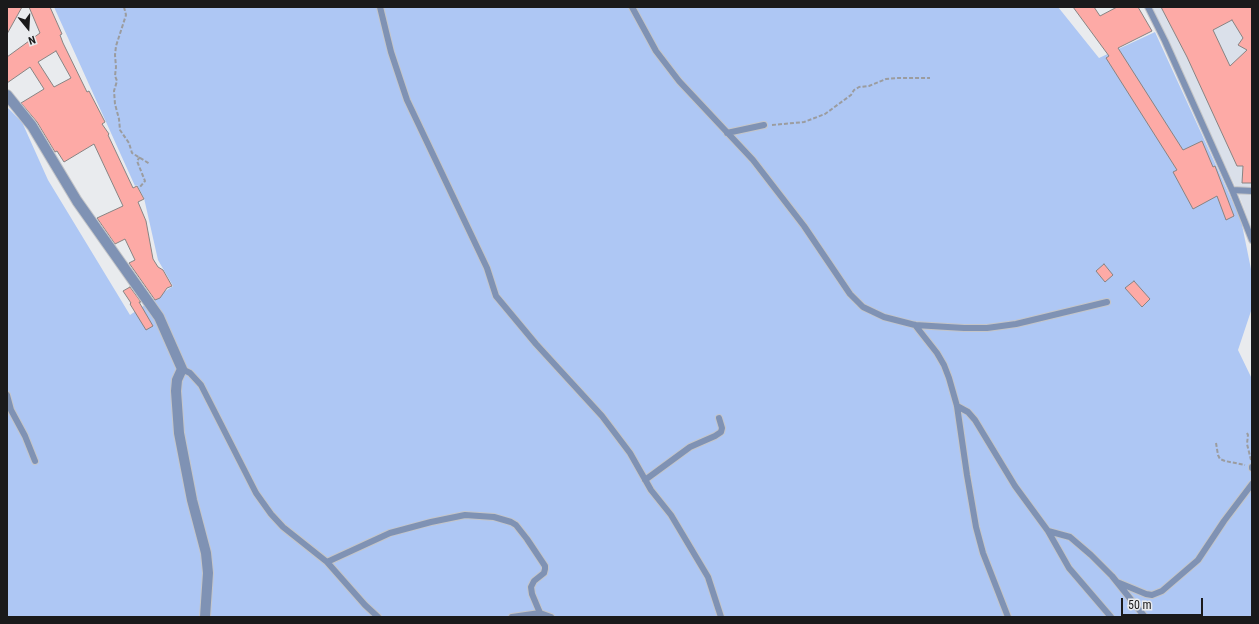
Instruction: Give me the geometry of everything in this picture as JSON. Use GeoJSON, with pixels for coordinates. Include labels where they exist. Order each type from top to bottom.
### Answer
{"type":"FeatureCollection","features":[{"type":"Feature","properties":{"kind":"street"},"geometry":{"type":"LineString","coordinates":[[7,95],[32,126],[77,200],[159,317],[182,369],[177,380],[176,391],[179,433],[192,500],[206,553],[208,573],[205,617]]}},
{"type":"Feature","properties":{"kind":"lane"},"geometry":{"type":"LineString","coordinates":[[380,7],[391,52],[407,100],[487,268],[496,296],[536,344],[602,416],[630,453],[645,480],[670,515],[708,577],[721,617]]}},
{"type":"Feature","properties":{"kind":"lane"},"geometry":{"type":"LineString","coordinates":[[632,7],[656,51],[674,75],[753,160],[774,185],[850,294],[863,307],[884,316],[915,325],[987,328],[1016,324],[1107,302]]}},
{"type":"Feature","properties":{"kind":"lane"},"geometry":{"type":"LineString","coordinates":[[1149,8],[1232,190],[1252,240]]}},
{"type":"Feature","properties":{"kind":"lane"},"geometry":{"type":"LineString","coordinates":[[727,132],[764,126]]}},
{"type":"Feature","properties":{"kind":"lane"},"geometry":{"type":"LineString","coordinates":[[1232,190],[1252,191]]}},
{"type":"Feature","properties":{"kind":"lane"},"geometry":{"type":"LineString","coordinates":[[915,325],[937,353],[949,378],[957,406],[966,475],[976,527],[983,553],[1008,617]]}},
{"type":"Feature","properties":{"kind":"lane"},"geometry":{"type":"LineString","coordinates":[[182,369],[190,373],[201,385],[256,493],[271,514],[283,527],[327,562],[365,605],[378,617]]}},
{"type":"Feature","properties":{"kind":"lane"},"geometry":{"type":"LineString","coordinates":[[7,395],[11,410],[25,436],[34,461]]}},
{"type":"Feature","properties":{"kind":"lane"},"geometry":{"type":"LineString","coordinates":[[957,406],[968,412],[975,420],[1014,486],[1048,531],[1069,568],[1111,617]]}},
{"type":"Feature","properties":{"kind":"lane"},"geometry":{"type":"LineString","coordinates":[[645,480],[690,447],[716,436],[721,432],[722,428],[719,418]]}},
{"type":"Feature","properties":{"kind":"lane"},"geometry":{"type":"LineString","coordinates":[[1117,582],[1152,595],[1162,591],[1198,560],[1224,521],[1252,484]]}},
{"type":"Feature","properties":{"kind":"lane"},"geometry":{"type":"LineString","coordinates":[[327,562],[390,533],[430,522],[465,515],[494,516],[516,525],[545,566],[546,569],[544,573],[534,581],[531,587],[532,594],[540,613]]}},
{"type":"Feature","properties":{"kind":"lane"},"geometry":{"type":"LineString","coordinates":[[1048,531],[1070,537],[1091,555],[1117,582],[1145,617]]}},
{"type":"Feature","properties":{"kind":"lane"},"geometry":{"type":"LineString","coordinates":[[512,617],[540,613],[551,617]]}},
{"type":"Feature","properties":{"kind":"path"},"geometry":{"type":"LineString","coordinates":[[124,7],[126,15],[115,55],[116,81],[114,98],[120,130],[132,153],[150,164]]}},
{"type":"Feature","properties":{"kind":"path"},"geometry":{"type":"LineString","coordinates":[[764,126],[811,120],[825,114],[851,95],[854,90],[859,87],[870,86],[886,79],[930,78]]}},
{"type":"Feature","properties":{"kind":"path"},"geometry":{"type":"LineString","coordinates":[[140,157],[137,161],[145,181],[140,187]]}},
{"type":"Feature","properties":{"kind":"path"},"geometry":{"type":"LineString","coordinates":[[1216,443],[1220,459],[1252,468],[1247,444],[1248,435],[1246,433]]}},
{"type":"Feature","properties":{"kind":"shaded area"},"geometry":{"type":"Polygon","coordinates":[[[54,7],[1058,7],[1099,58],[1155,32],[1241,220],[1252,274],[1252,308],[1238,350],[1252,379],[1252,617],[7,617],[7,107],[22,122],[48,180],[130,315],[173,286],[158,260],[144,198],[137,185],[135,186],[54,7]]]}},
{"type":"Feature","properties":{"kind":"shaded area"},"geometry":{"type":"Polygon","coordinates":[[[1150,7],[1252,7],[1252,230],[1238,192],[1150,7]]]}},
{"type":"Feature","properties":{"kind":"building"},"geometry":{"type":"Polygon","coordinates":[[[7,7],[22,7],[7,34],[7,7]]]}},
{"type":"Feature","properties":{"kind":"building"},"geometry":{"type":"Polygon","coordinates":[[[29,7],[50,7],[62,34],[60,35],[63,43],[87,92],[89,91],[105,122],[102,124],[109,134],[108,135],[133,188],[137,186],[144,199],[138,202],[146,221],[153,259],[158,267],[163,270],[172,286],[167,288],[160,298],[155,300],[129,263],[135,260],[125,239],[115,244],[97,218],[123,206],[94,144],[64,162],[57,151],[55,152],[37,122],[21,103],[44,89],[30,67],[7,83],[7,57],[40,33],[29,7]],[[56,51],[38,62],[54,87],[71,78],[56,51]]]}},
{"type":"Feature","properties":{"kind":"building"},"geometry":{"type":"Polygon","coordinates":[[[1073,7],[1094,7],[1100,16],[1117,7],[1138,7],[1152,31],[1118,48],[1183,150],[1202,141],[1213,167],[1215,166],[1234,216],[1226,220],[1217,196],[1193,209],[1173,172],[1177,170],[1106,58],[1109,56],[1073,7]]]}},
{"type":"Feature","properties":{"kind":"building"},"geometry":{"type":"Polygon","coordinates":[[[1161,7],[1252,7],[1252,183],[1242,183],[1243,166],[1237,166],[1187,57],[1161,7]],[[1232,20],[1213,30],[1230,66],[1247,50],[1238,45],[1243,38],[1232,20]]]}},
{"type":"Feature","properties":{"kind":"building"},"geometry":{"type":"Polygon","coordinates":[[[1104,264],[1113,275],[1105,282],[1096,271],[1104,264]]]}},
{"type":"Feature","properties":{"kind":"building"},"geometry":{"type":"Polygon","coordinates":[[[1134,281],[1150,299],[1142,307],[1125,288],[1134,281]]]}},
{"type":"Feature","properties":{"kind":"building"},"geometry":{"type":"Polygon","coordinates":[[[130,287],[141,302],[139,302],[153,326],[146,330],[123,291],[130,287]]]}}]}
